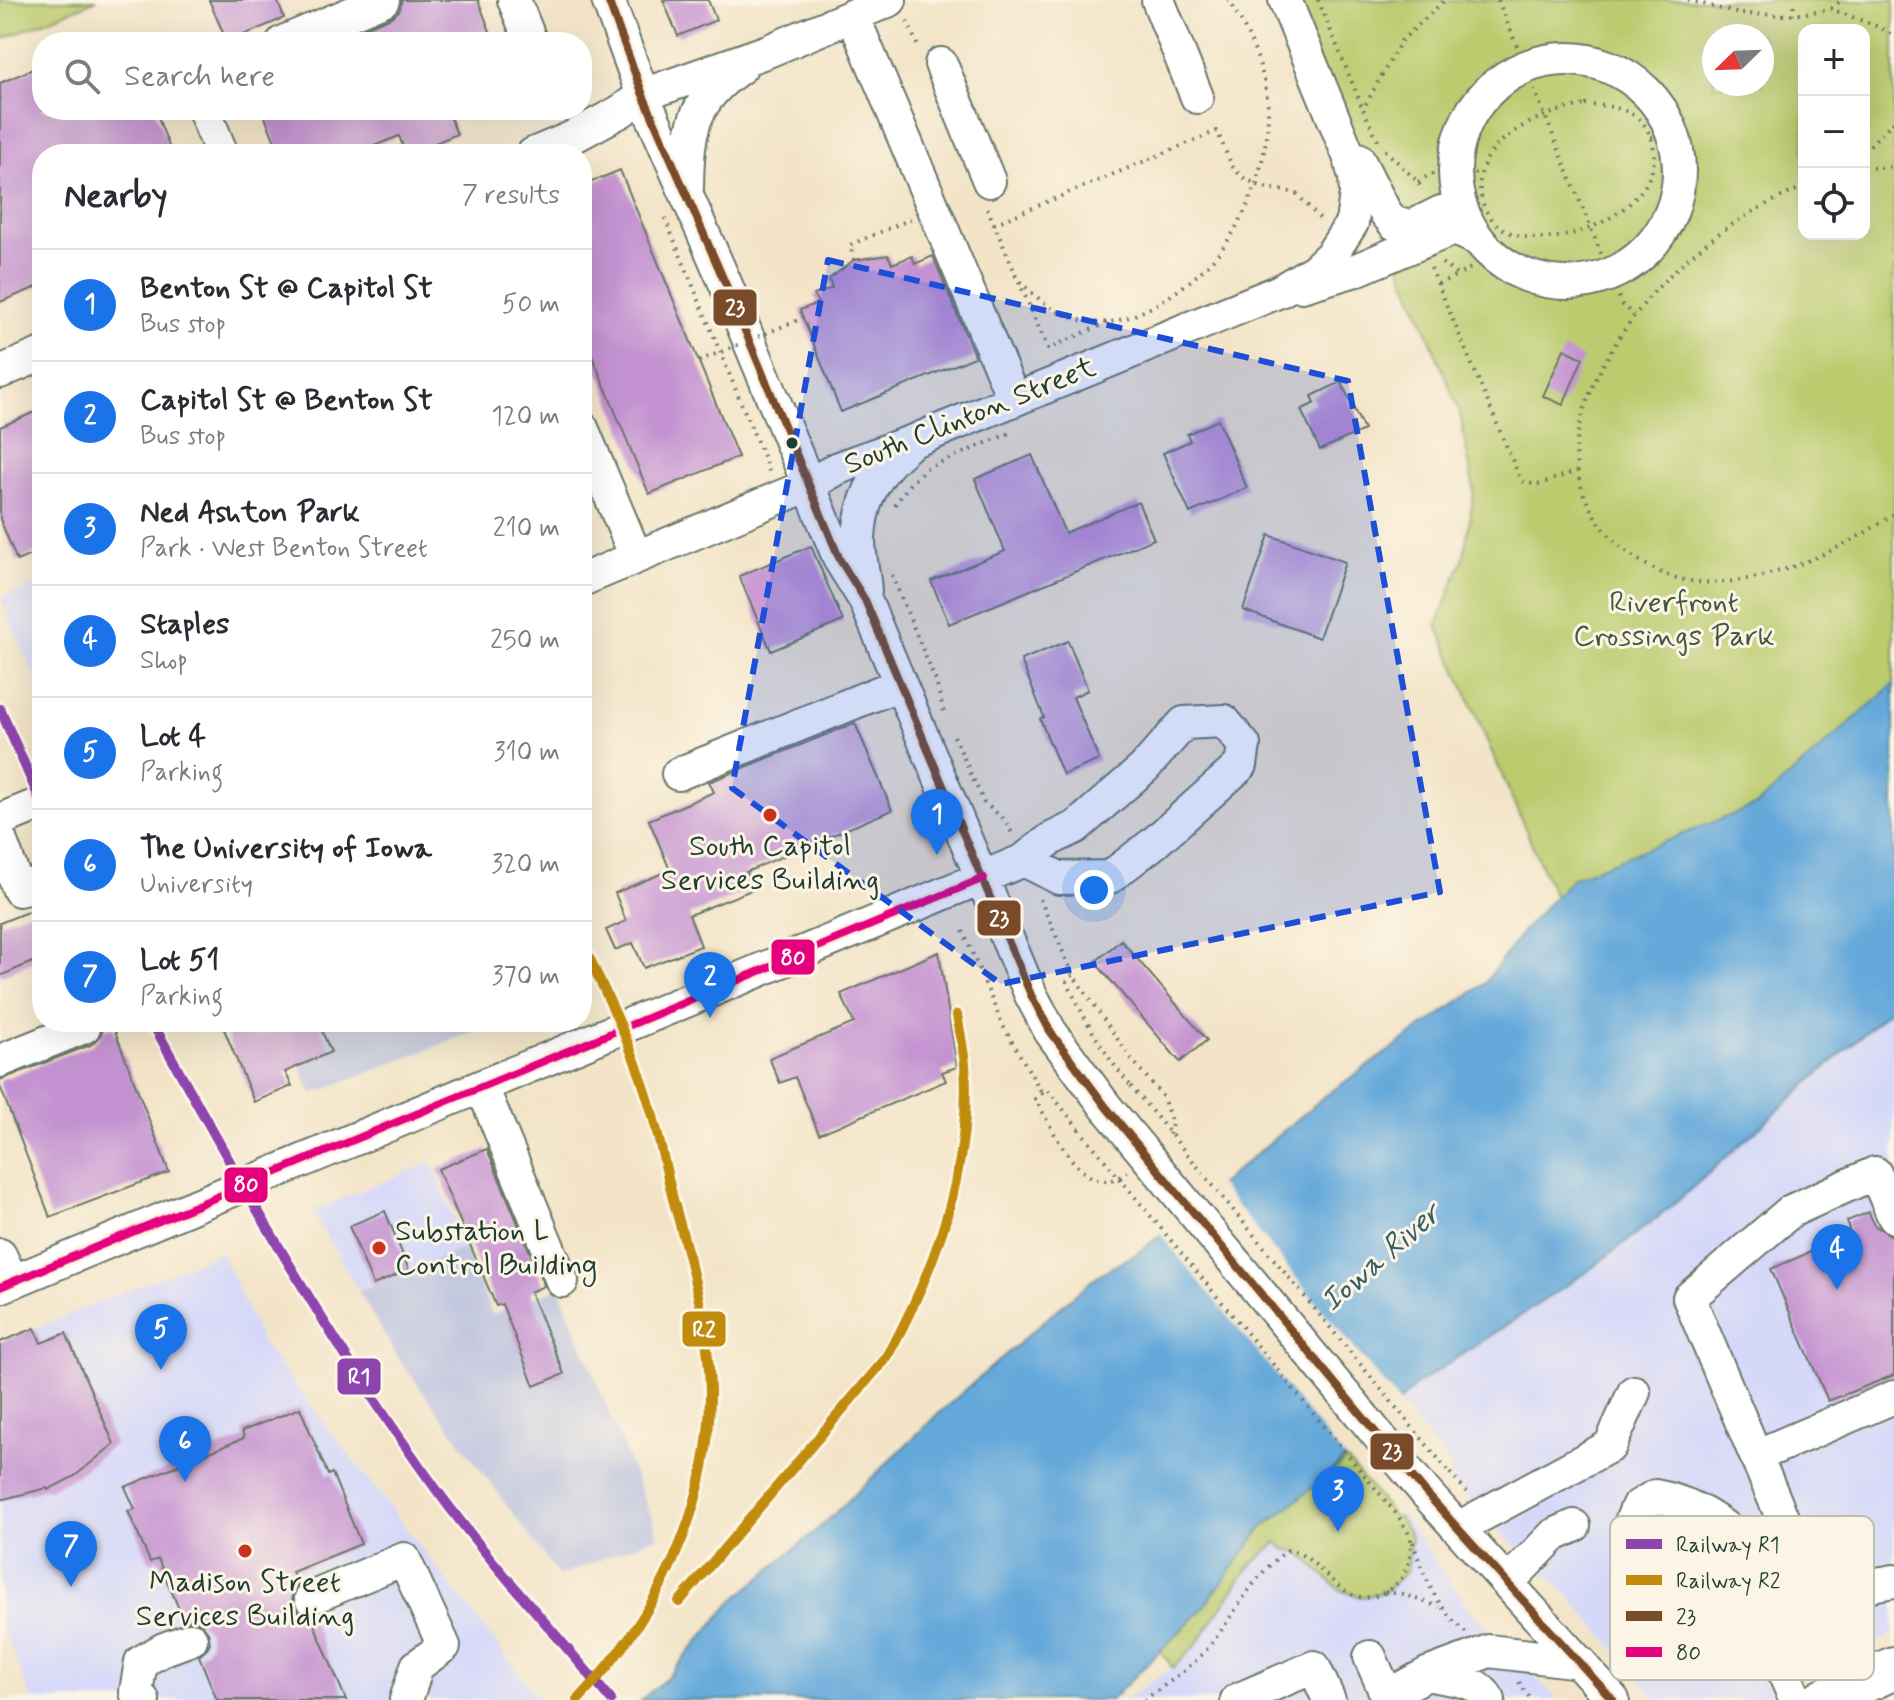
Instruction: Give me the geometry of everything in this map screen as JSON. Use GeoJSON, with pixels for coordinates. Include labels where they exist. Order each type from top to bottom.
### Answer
{"type":"FeatureCollection","features":[{"type":"Feature","properties":{"kind":"main road"},"geometry":{"type":"LineString","coordinates":[[1874,1677],[1894,1668]]}},
{"type":"Feature","properties":{"kind":"main road"},"geometry":{"type":"LineString","coordinates":[[1823,1700],[1867,1680]]}},
{"type":"Feature","properties":{"kind":"street"},"geometry":{"type":"LineString","coordinates":[[307,32],[383,0]]}},
{"type":"Feature","properties":{"kind":"street"},"geometry":{"type":"LineString","coordinates":[[514,0],[527,32]]}},
{"type":"Feature","properties":{"kind":"street"},"geometry":{"type":"LineString","coordinates":[[608,0],[643,95],[676,207],[809,485],[840,560],[865,600],[1031,995],[1050,1031],[1106,1107],[1438,1483],[1458,1528],[1613,1700]]}},
{"type":"Feature","properties":{"kind":"street"},"geometry":{"type":"LineString","coordinates":[[592,118],[621,111],[643,95],[768,51],[890,0]]}},
{"type":"Feature","properties":{"kind":"street"},"geometry":{"type":"LineString","coordinates":[[1158,0],[1197,97]]}},
{"type":"Feature","properties":{"kind":"street"},"geometry":{"type":"LineString","coordinates":[[1285,0],[1341,135],[1355,177],[1352,223],[1345,235]]}},
{"type":"Feature","properties":{"kind":"street"},"geometry":{"type":"LineString","coordinates":[[853,16],[1014,400]]}},
{"type":"Feature","properties":{"kind":"street"},"geometry":{"type":"LineString","coordinates":[[676,207],[694,119],[704,99],[725,78],[768,51]]}},
{"type":"Feature","properties":{"kind":"street"},"geometry":{"type":"LineString","coordinates":[[1280,291],[1356,270],[1448,231],[1458,230],[1481,249],[1527,276],[1550,282],[1574,283],[1609,275],[1642,256],[1659,236],[1672,214],[1678,188],[1679,162],[1663,113],[1647,92],[1626,76],[1602,65],[1576,59],[1549,61],[1523,68],[1500,81],[1481,100],[1466,123],[1458,148],[1463,210],[1481,249]]}},
{"type":"Feature","properties":{"kind":"street"},"geometry":{"type":"LineString","coordinates":[[941,64],[989,181]]}},
{"type":"Feature","properties":{"kind":"street"},"geometry":{"type":"LineString","coordinates":[[208,120],[218,144]]}},
{"type":"Feature","properties":{"kind":"street"},"geometry":{"type":"LineString","coordinates":[[544,144],[565,124]]}},
{"type":"Feature","properties":{"kind":"street"},"geometry":{"type":"LineString","coordinates":[[1341,135],[1394,223],[1411,227],[1440,213],[1462,178]]}},
{"type":"Feature","properties":{"kind":"street","name":"South Clinton Street"},"geometry":{"type":"LineString","coordinates":[[592,576],[809,485],[838,468],[916,440],[1280,291],[1315,270],[1345,235]]}},
{"type":"Feature","properties":{"kind":"street"},"geometry":{"type":"LineString","coordinates":[[0,372],[32,358]]}},
{"type":"Feature","properties":{"kind":"street"},"geometry":{"type":"LineString","coordinates":[[865,600],[859,542],[866,496],[881,471],[916,440]]}},
{"type":"Feature","properties":{"kind":"street"},"geometry":{"type":"LineString","coordinates":[[593,485],[636,557]]}},
{"type":"Feature","properties":{"kind":"street"},"geometry":{"type":"LineString","coordinates":[[678,774],[900,684]]}},
{"type":"Feature","properties":{"kind":"street"},"geometry":{"type":"LineString","coordinates":[[592,1028],[1024,860],[1051,839],[1076,827],[1144,768],[1184,723],[1224,721],[1244,745],[1241,765],[1154,843],[1110,877],[1059,878],[1024,860]]}},
{"type":"Feature","properties":{"kind":"street"},"geometry":{"type":"LineString","coordinates":[[0,820],[32,807]]}},
{"type":"Feature","properties":{"kind":"street"},"geometry":{"type":"LineString","coordinates":[[0,839],[19,890],[32,885]]}},
{"type":"Feature","properties":{"kind":"street"},"geometry":{"type":"LineString","coordinates":[[0,1061],[72,1032]]}},
{"type":"Feature","properties":{"kind":"street"},"geometry":{"type":"LineString","coordinates":[[4,1275],[482,1087],[583,1032]]}},
{"type":"Feature","properties":{"kind":"street"},"geometry":{"type":"LineString","coordinates":[[482,1087],[562,1281]]}},
{"type":"Feature","properties":{"kind":"street"},"geometry":{"type":"LineString","coordinates":[[1781,1516],[1689,1298],[1791,1211],[1875,1173],[1894,1217]]}},
{"type":"Feature","properties":{"kind":"street"},"geometry":{"type":"LineString","coordinates":[[1458,1528],[1610,1446],[1634,1392]]}},
{"type":"Feature","properties":{"kind":"street"},"geometry":{"type":"LineString","coordinates":[[1756,1456],[1894,1397]]}},
{"type":"Feature","properties":{"kind":"street"},"geometry":{"type":"LineString","coordinates":[[1645,1500],[1651,1489],[1665,1482],[1676,1481],[1695,1487],[1720,1501]]}},
{"type":"Feature","properties":{"kind":"street"},"geometry":{"type":"LineString","coordinates":[[1633,1516],[1637,1507],[1655,1496],[1700,1510],[1708,1516]]}},
{"type":"Feature","properties":{"kind":"street"},"geometry":{"type":"LineString","coordinates":[[1508,1582],[1554,1535],[1574,1526]]}},
{"type":"Feature","properties":{"kind":"street"},"geometry":{"type":"LineString","coordinates":[[311,1598],[404,1559],[444,1646],[417,1666],[406,1700]]}},
{"type":"Feature","properties":{"kind":"street"},"geometry":{"type":"LineString","coordinates":[[1874,1584],[1894,1581]]}},
{"type":"Feature","properties":{"kind":"street"},"geometry":{"type":"LineString","coordinates":[[139,1697],[141,1662],[191,1639]]}},
{"type":"Feature","properties":{"kind":"street"},"geometry":{"type":"LineString","coordinates":[[1370,1657],[1388,1698],[1427,1674],[1489,1651],[1580,1662]]}},
{"type":"Feature","properties":{"kind":"street"},"geometry":{"type":"LineString","coordinates":[[1237,1700],[1314,1667],[1329,1700]]}},
{"type":"Feature","properties":{"kind":"street"},"geometry":{"type":"LineString","coordinates":[[1427,1674],[1469,1681],[1479,1686],[1489,1700]]}},
{"type":"Feature","properties":{"kind":"street"},"geometry":{"type":"LineString","coordinates":[[1787,1680],[1796,1700]]}},
{"type":"Feature","properties":{"kind":"path"},"geometry":{"type":"LineString","coordinates":[[1048,349],[1109,322],[1143,311],[1172,294],[1201,271],[1224,246],[1245,211],[1256,184],[1268,113],[1263,75],[1250,35],[1229,0]]}},
{"type":"Feature","properties":{"kind":"path"},"geometry":{"type":"LineString","coordinates":[[1318,0],[1381,146],[1418,182],[1424,195]]}},
{"type":"Feature","properties":{"kind":"path"},"geometry":{"type":"LineString","coordinates":[[1363,109],[1401,41],[1445,0]]}},
{"type":"Feature","properties":{"kind":"path"},"geometry":{"type":"LineString","coordinates":[[1498,0],[1609,275],[1622,305],[1634,315]]}},
{"type":"Feature","properties":{"kind":"path"},"geometry":{"type":"LineString","coordinates":[[1688,0],[1740,14],[1793,15],[1831,9],[1894,36]]}},
{"type":"Feature","properties":{"kind":"path"},"geometry":{"type":"LineString","coordinates":[[1793,15],[1794,0]]}},
{"type":"Feature","properties":{"kind":"path"},"geometry":{"type":"LineString","coordinates":[[1831,9],[1842,0]]}},
{"type":"Feature","properties":{"kind":"path"},"geometry":{"type":"LineString","coordinates":[[1418,182],[1431,174],[1479,183],[1488,216],[1501,228],[1532,238],[1554,237],[1590,228],[1611,218],[1641,191],[1654,170],[1656,156],[1668,130],[1644,123],[1612,105],[1561,108],[1525,123],[1501,141],[1484,165],[1462,178]]}},
{"type":"Feature","properties":{"kind":"path"},"geometry":{"type":"LineString","coordinates":[[1870,145],[1894,121]]}},
{"type":"Feature","properties":{"kind":"path"},"geometry":{"type":"LineString","coordinates":[[994,224],[1217,131],[1232,166],[1242,177],[1256,184],[1296,193],[1308,203],[1317,217],[1345,235]]}},
{"type":"Feature","properties":{"kind":"path"},"geometry":{"type":"LineString","coordinates":[[1870,168],[1894,167]]}},
{"type":"Feature","properties":{"kind":"path"},"geometry":{"type":"LineString","coordinates":[[1798,190],[1751,212],[1707,241],[1659,285],[1634,315],[1618,337],[1587,399],[1577,438],[1577,471],[1581,487],[1598,521],[1612,540],[1646,565],[1688,581],[1711,583],[1794,565],[1849,542],[1894,514]]}},
{"type":"Feature","properties":{"kind":"path"},"geometry":{"type":"LineString","coordinates":[[676,207],[780,497]]}},
{"type":"Feature","properties":{"kind":"path"},"geometry":{"type":"LineString","coordinates":[[1438,284],[1472,269],[1481,249]]}},
{"type":"Feature","properties":{"kind":"path"},"geometry":{"type":"LineString","coordinates":[[1442,263],[1457,275]]}},
{"type":"Feature","properties":{"kind":"path"},"geometry":{"type":"LineString","coordinates":[[1431,266],[1519,476],[1529,484],[1537,485],[1577,471]]}},
{"type":"Feature","properties":{"kind":"path"},"geometry":{"type":"LineString","coordinates":[[1015,275],[1032,296],[1055,311],[1078,319],[1109,322]]}},
{"type":"Feature","properties":{"kind":"path"},"geometry":{"type":"LineString","coordinates":[[699,361],[803,318]]}},
{"type":"Feature","properties":{"kind":"path"},"geometry":{"type":"LineString","coordinates":[[891,514],[895,506]]}},
{"type":"Feature","properties":{"kind":"path"},"geometry":{"type":"LineString","coordinates":[[889,563],[936,682],[943,713],[984,803],[1010,826],[1024,860]]}},
{"type":"Feature","properties":{"kind":"path"},"geometry":{"type":"LineString","coordinates":[[963,931],[1002,1024],[1042,1093],[1047,1089],[1398,1516],[1411,1537],[1439,1607],[1402,1594],[1385,1592],[1362,1597],[1340,1590],[1299,1551],[1288,1550],[1257,1578],[1207,1649],[1178,1676],[1144,1700]]}},
{"type":"Feature","properties":{"kind":"path"},"geometry":{"type":"LineString","coordinates":[[1073,975],[1067,982],[1106,1056],[1438,1483]]}},
{"type":"Feature","properties":{"kind":"path"},"geometry":{"type":"LineString","coordinates":[[1385,1592],[1407,1571],[1411,1537]]}},
{"type":"Feature","properties":{"kind":"highlighted area"},"geometry":{"type":"Polygon","coordinates":[[[828,260],[1348,381],[1440,892],[1001,984],[732,788],[828,260]]]}},
{"type":"Feature","properties":{"kind":"shaded area"},"geometry":{"type":"Polygon","coordinates":[[[32,585],[32,671],[1,598],[32,585]]]}},
{"type":"Feature","properties":{"kind":"shaded area"},"geometry":{"type":"Polygon","coordinates":[[[1894,1006],[1894,1634],[1874,1643],[1874,1516],[1610,1516],[1610,1644],[1574,1601],[1475,1508],[1448,1474],[1454,1469],[1399,1403],[1416,1385],[1588,1271],[1671,1207],[1894,1006]]]}},
{"type":"Feature","properties":{"kind":"shaded area"},"geometry":{"type":"Polygon","coordinates":[[[286,1032],[473,1032],[312,1094],[286,1032]]]}},
{"type":"Feature","properties":{"kind":"shaded area"},"geometry":{"type":"Polygon","coordinates":[[[431,1162],[492,1314],[559,1288],[659,1536],[559,1576],[397,1356],[312,1211],[431,1162]]]}},
{"type":"Feature","properties":{"kind":"shaded area"},"geometry":{"type":"Polygon","coordinates":[[[465,1248],[492,1315],[559,1288],[659,1536],[559,1576],[397,1356],[359,1292],[465,1248]]]}},
{"type":"Feature","properties":{"kind":"shaded area"},"geometry":{"type":"Polygon","coordinates":[[[221,1252],[262,1343],[540,1700],[32,1700],[0,1622],[0,1343],[221,1252]]]}},
{"type":"Feature","properties":{"kind":"shaded area"},"geometry":{"type":"Polygon","coordinates":[[[1401,1513],[1470,1610],[1558,1700],[1123,1700],[1173,1668],[1195,1646],[1249,1567],[1277,1542],[1284,1549],[1299,1551],[1340,1590],[1407,1571],[1411,1537],[1398,1516],[1401,1513]]]}},
{"type":"Feature","properties":{"kind":"shaded area"},"geometry":{"type":"Polygon","coordinates":[[[1640,1680],[1796,1680],[1754,1700],[1657,1700],[1640,1680]]]}},
{"type":"Feature","properties":{"kind":"green space"},"geometry":{"type":"Polygon","coordinates":[[[0,0],[97,0],[0,40],[0,0]]]}},
{"type":"Feature","properties":{"kind":"green space","name":"Riverfront Crossings Park"},"geometry":{"type":"Polygon","coordinates":[[[1293,0],[1894,0],[1894,728],[1566,923],[1437,625],[1464,556],[1474,491],[1460,413],[1293,0]]]}},
{"type":"Feature","properties":{"kind":"green space"},"geometry":{"type":"Polygon","coordinates":[[[1347,1460],[1395,1518],[1398,1516],[1411,1537],[1407,1571],[1385,1592],[1362,1597],[1340,1590],[1299,1552],[1284,1549],[1277,1542],[1249,1567],[1195,1646],[1173,1668],[1160,1651],[1201,1610],[1263,1527],[1347,1460]]]}},
{"type":"Feature","properties":{"kind":"water","name":"Iowa River"},"geometry":{"type":"Polygon","coordinates":[[[1894,684],[1894,1006],[1671,1207],[1588,1271],[1416,1385],[1325,1478],[1263,1527],[1201,1610],[1111,1700],[641,1700],[668,1677],[733,1601],[826,1522],[939,1413],[1098,1275],[1141,1251],[1325,1096],[1485,983],[1522,932],[1572,878],[1757,805],[1894,684]]]}},
{"type":"Feature","properties":{"kind":"pier"},"geometry":{"type":"Polygon","coordinates":[[[1216,1181],[1402,1406],[1347,1461],[1158,1231],[1216,1181]]]}},
{"type":"Feature","properties":{"kind":"building"},"geometry":{"type":"Polygon","coordinates":[[[209,0],[277,0],[284,18],[251,32],[223,32],[209,0]]]}},
{"type":"Feature","properties":{"kind":"building"},"geometry":{"type":"Polygon","coordinates":[[[402,0],[478,0],[490,32],[355,32],[399,11],[402,0]]]}},
{"type":"Feature","properties":{"kind":"building"},"geometry":{"type":"Polygon","coordinates":[[[663,0],[708,0],[716,20],[678,36],[663,0]]]}},
{"type":"Feature","properties":{"kind":"building"},"geometry":{"type":"Polygon","coordinates":[[[32,69],[32,120],[159,120],[168,144],[32,144],[32,289],[0,302],[0,83],[32,69]]]}},
{"type":"Feature","properties":{"kind":"building"},"geometry":{"type":"Polygon","coordinates":[[[266,120],[451,120],[457,134],[433,144],[402,144],[399,136],[379,144],[276,144],[266,120]]]}},
{"type":"Feature","properties":{"kind":"building"},"geometry":{"type":"Polygon","coordinates":[[[620,170],[738,457],[649,494],[592,355],[592,182],[620,170]]]}},
{"type":"Feature","properties":{"kind":"building"},"geometry":{"type":"Polygon","coordinates":[[[888,255],[892,264],[912,256],[915,264],[933,256],[975,357],[841,412],[800,310],[818,303],[814,295],[832,288],[829,279],[854,260],[888,255]]]}},
{"type":"Feature","properties":{"kind":"building"},"geometry":{"type":"Polygon","coordinates":[[[1564,349],[1583,358],[1563,405],[1543,396],[1564,349]]]}},
{"type":"Feature","properties":{"kind":"building"},"geometry":{"type":"Polygon","coordinates":[[[1341,382],[1364,430],[1320,450],[1301,410],[1315,403],[1312,396],[1341,382]]]}},
{"type":"Feature","properties":{"kind":"building"},"geometry":{"type":"Polygon","coordinates":[[[32,413],[32,554],[17,561],[0,519],[0,427],[32,413]]]}},
{"type":"Feature","properties":{"kind":"building"},"geometry":{"type":"Polygon","coordinates":[[[1218,420],[1247,488],[1190,513],[1163,453],[1190,441],[1187,434],[1218,420]]]}},
{"type":"Feature","properties":{"kind":"building"},"geometry":{"type":"Polygon","coordinates":[[[1032,455],[1065,533],[1138,502],[1154,539],[949,624],[931,581],[1005,551],[975,479],[1032,455]]]}},
{"type":"Feature","properties":{"kind":"building"},"geometry":{"type":"Polygon","coordinates":[[[1269,535],[1345,562],[1319,638],[1243,610],[1269,535]]]}},
{"type":"Feature","properties":{"kind":"building"},"geometry":{"type":"Polygon","coordinates":[[[811,546],[843,621],[771,651],[739,576],[811,546]]]}},
{"type":"Feature","properties":{"kind":"building"},"geometry":{"type":"Polygon","coordinates":[[[1068,641],[1088,690],[1073,697],[1099,760],[1063,775],[1021,660],[1068,641]]]}},
{"type":"Feature","properties":{"kind":"building","name":"South Capitol Services Building"},"geometry":{"type":"Polygon","coordinates":[[[855,723],[892,810],[746,872],[754,889],[689,915],[701,946],[644,968],[633,943],[615,950],[606,930],[626,921],[615,893],[670,870],[649,820],[714,792],[709,782],[855,723]]]}},
{"type":"Feature","properties":{"kind":"building"},"geometry":{"type":"Polygon","coordinates":[[[32,910],[32,962],[0,976],[0,923],[32,910]]]}},
{"type":"Feature","properties":{"kind":"building"},"geometry":{"type":"Polygon","coordinates":[[[1121,940],[1207,1040],[1180,1062],[1095,962],[1121,940]]]}},
{"type":"Feature","properties":{"kind":"building"},"geometry":{"type":"Polygon","coordinates":[[[939,952],[957,1067],[942,1072],[946,1081],[819,1134],[795,1077],[780,1083],[769,1058],[854,1023],[841,994],[939,952]]]}},
{"type":"Feature","properties":{"kind":"building"},"geometry":{"type":"Polygon","coordinates":[[[102,1032],[115,1032],[169,1172],[50,1217],[0,1080],[91,1045],[102,1032]]]}},
{"type":"Feature","properties":{"kind":"building"},"geometry":{"type":"Polygon","coordinates":[[[225,1032],[322,1032],[331,1052],[285,1072],[292,1086],[254,1102],[225,1032]]]}},
{"type":"Feature","properties":{"kind":"building"},"geometry":{"type":"Polygon","coordinates":[[[487,1149],[544,1286],[530,1292],[564,1374],[534,1386],[502,1304],[496,1306],[438,1169],[487,1149]]]}},
{"type":"Feature","properties":{"kind":"building","name":"Substation L Control Building"},"geometry":{"type":"Polygon","coordinates":[[[385,1211],[409,1270],[373,1285],[349,1226],[385,1211]]]}},
{"type":"Feature","properties":{"kind":"building"},"geometry":{"type":"Polygon","coordinates":[[[1869,1212],[1874,1225],[1894,1240],[1894,1375],[1828,1401],[1771,1269],[1850,1235],[1847,1221],[1869,1212]]]}},
{"type":"Feature","properties":{"kind":"building"},"geometry":{"type":"Polygon","coordinates":[[[35,1328],[41,1343],[66,1333],[114,1444],[75,1476],[48,1490],[0,1500],[0,1342],[35,1328]]]}},
{"type":"Feature","properties":{"kind":"building","name":"Madison Street Services Building"},"geometry":{"type":"Polygon","coordinates":[[[300,1408],[328,1475],[332,1473],[361,1544],[292,1572],[298,1585],[292,1595],[293,1605],[300,1614],[311,1617],[346,1700],[217,1700],[199,1656],[210,1643],[208,1632],[195,1620],[184,1621],[158,1559],[150,1562],[128,1511],[135,1509],[125,1487],[244,1438],[242,1431],[300,1408]]]}},
{"type":"Feature","properties":{"kind":"rail line","name":"R1"},"geometry":{"type":"LineString","coordinates":[[0,709],[32,781]]}},
{"type":"Feature","properties":{"kind":"rail line","name":"R2"},"geometry":{"type":"LineString","coordinates":[[578,1700],[633,1633],[674,1558],[690,1518],[701,1476],[708,1434],[710,1390],[698,1293],[652,1111],[642,1079],[592,964]]}},
{"type":"Feature","properties":{"kind":"rail line","name":"R2"},"geometry":{"type":"LineString","coordinates":[[679,1602],[887,1357],[905,1323],[947,1216],[963,1141],[965,1064],[957,1015]]}},
{"type":"Feature","properties":{"kind":"rail line","name":"R1"},"geometry":{"type":"LineString","coordinates":[[158,1032],[322,1319],[397,1433],[478,1543],[611,1700]]}},
{"type":"Feature","properties":{"kind":"transit line","name":"23"},"geometry":{"type":"LineString","coordinates":[[608,0],[643,95],[840,560],[865,600],[1031,995],[1050,1031],[1106,1107],[1426,1493],[1613,1700]]}},
{"type":"Feature","properties":{"kind":"transit line","name":"80"},"geometry":{"type":"LineString","coordinates":[[0,1287],[984,878]]}},
{"type":"Feature","properties":{"kind":"place","name":"South Capitol Services Building"},"geometry":{"type":"Point","coordinates":[770,815]}},
{"type":"Feature","properties":{"kind":"place","name":"Benton St @ Capitol St"},"geometry":{"type":"Point","coordinates":[937,855]}},
{"type":"Feature","properties":{"kind":"place","name":"Capitol St @ Benton St"},"geometry":{"type":"Point","coordinates":[710,1018]}},
{"type":"Feature","properties":{"kind":"place","name":"Substation L Control Building"},"geometry":{"type":"Point","coordinates":[379,1248]}},
{"type":"Feature","properties":{"kind":"place","name":"Staples"},"geometry":{"type":"Point","coordinates":[1837,1290]}},
{"type":"Feature","properties":{"kind":"place","name":"Lot 4"},"geometry":{"type":"Point","coordinates":[161,1370]}},
{"type":"Feature","properties":{"kind":"place","name":"The University of Iowa"},"geometry":{"type":"Point","coordinates":[185,1482]}},
{"type":"Feature","properties":{"kind":"place","name":"Ned Ashton Park"},"geometry":{"type":"Point","coordinates":[1338,1532]}},
{"type":"Feature","properties":{"kind":"place","name":"Madison Street Services Building"},"geometry":{"type":"Point","coordinates":[245,1551]}},
{"type":"Feature","properties":{"kind":"place","name":"Lot 51"},"geometry":{"type":"Point","coordinates":[71,1587]}}]}
